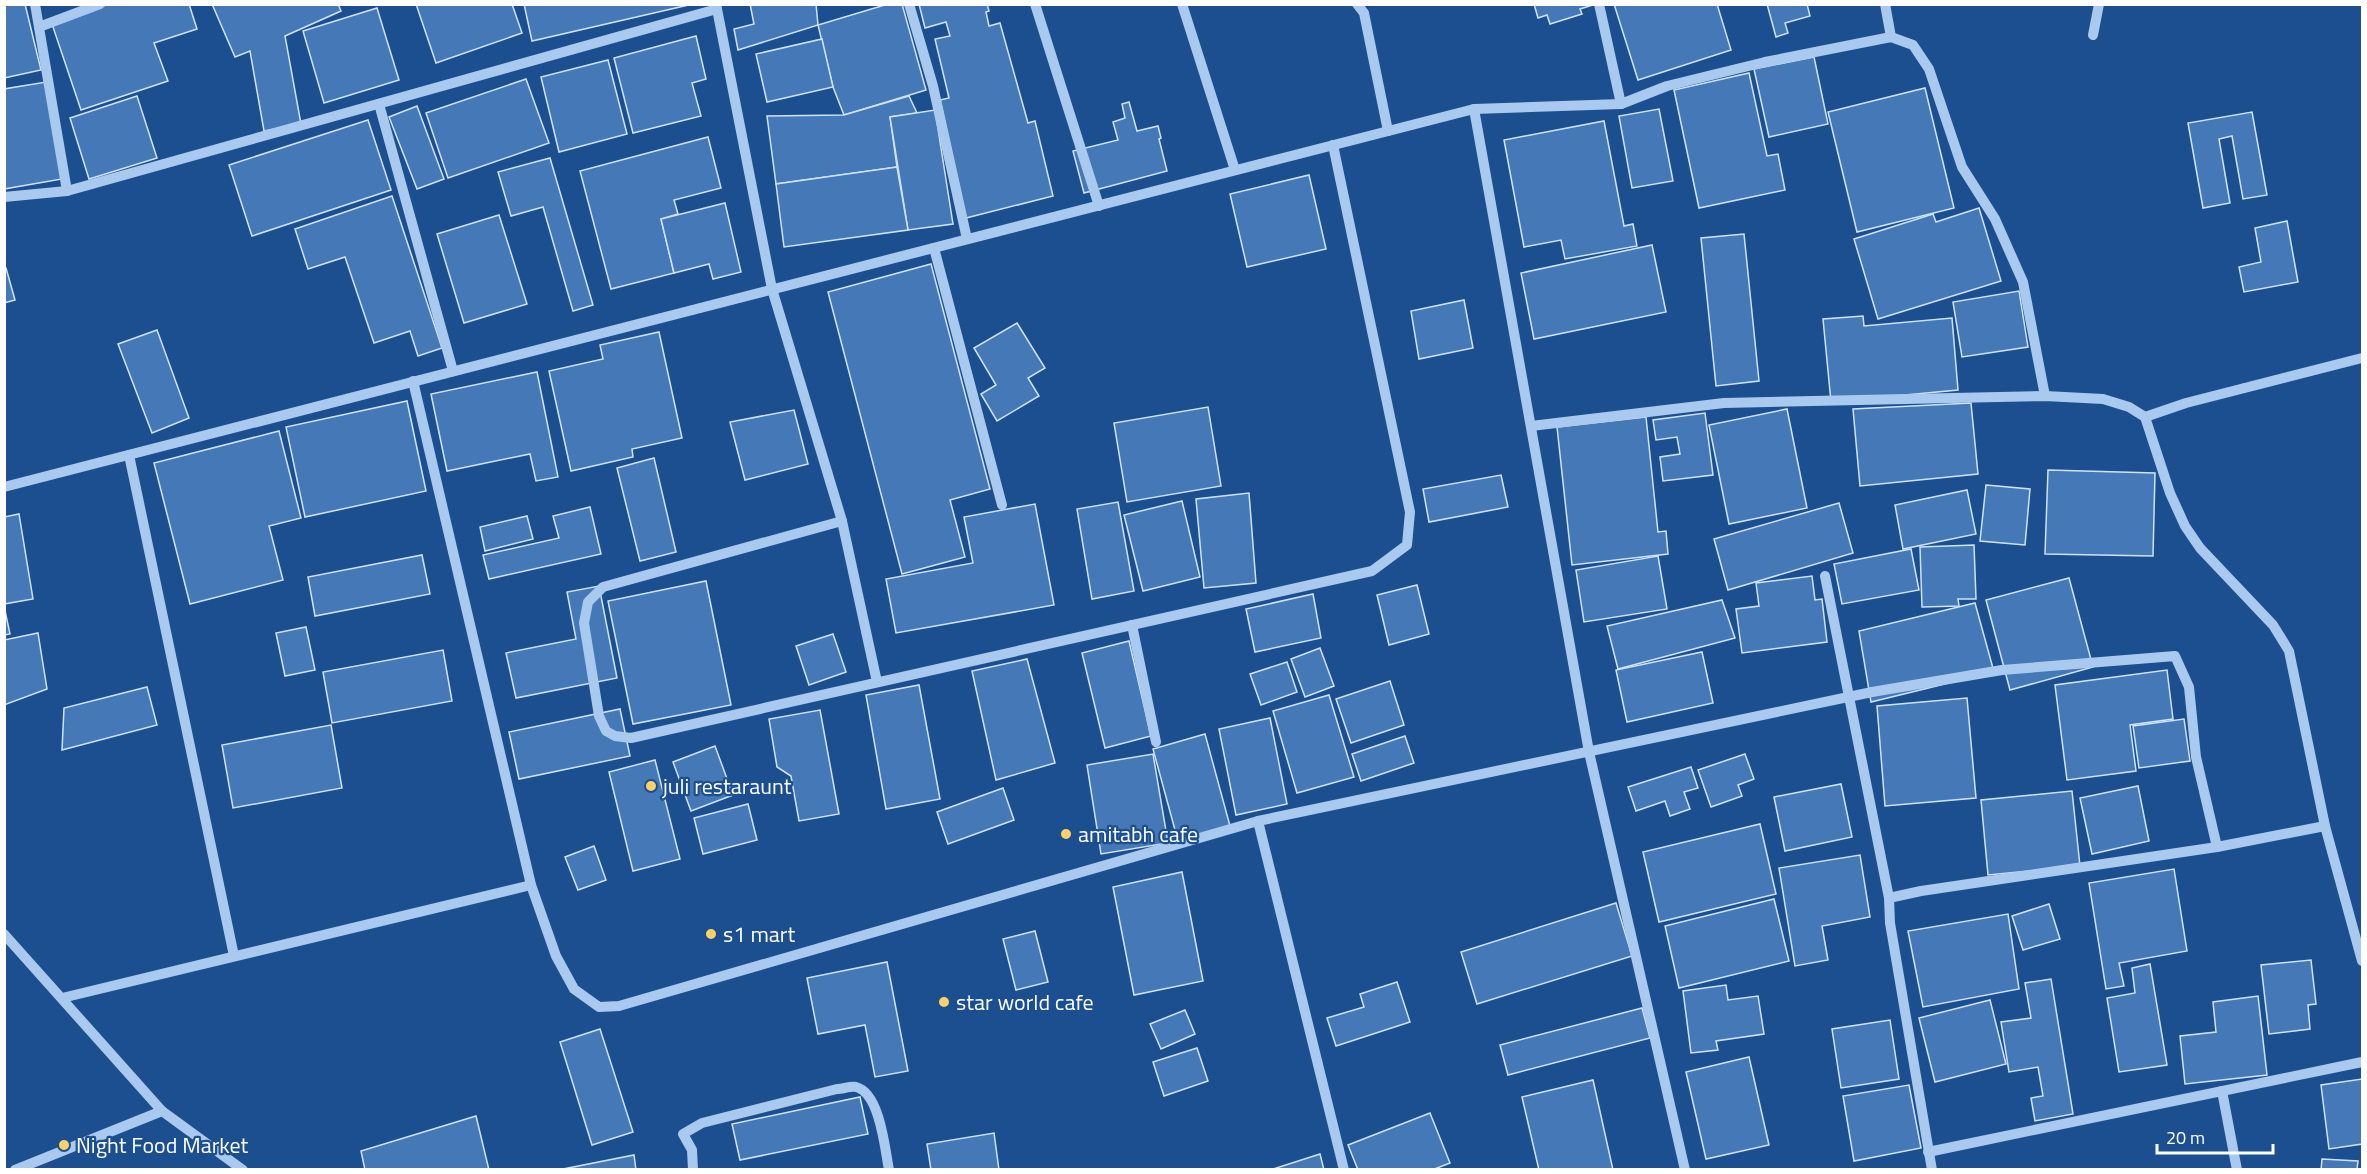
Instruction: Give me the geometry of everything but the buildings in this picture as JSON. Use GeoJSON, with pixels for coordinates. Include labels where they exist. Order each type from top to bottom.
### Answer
{"type":"FeatureCollection","features":[{"type":"Feature","properties":{"kind":"street"},"geometry":{"type":"LineString","coordinates":[[35,4],[67,191]]}},
{"type":"Feature","properties":{"kind":"street"},"geometry":{"type":"LineString","coordinates":[[39,27],[100,4]]}},
{"type":"Feature","properties":{"kind":"street"},"geometry":{"type":"LineString","coordinates":[[909,4],[933,86],[967,239]]}},
{"type":"Feature","properties":{"kind":"street"},"geometry":{"type":"LineString","coordinates":[[1035,4],[1099,206]]}},
{"type":"Feature","properties":{"kind":"street"},"geometry":{"type":"LineString","coordinates":[[1182,4],[1235,170]]}},
{"type":"Feature","properties":{"kind":"street"},"geometry":{"type":"LineString","coordinates":[[1357,4],[1364,13],[1388,131]]}},
{"type":"Feature","properties":{"kind":"street"},"geometry":{"type":"LineString","coordinates":[[1599,4],[1621,104]]}},
{"type":"Feature","properties":{"kind":"street"},"geometry":{"type":"LineString","coordinates":[[1886,4],[1891,37]]}},
{"type":"Feature","properties":{"kind":"street"},"geometry":{"type":"LineString","coordinates":[[2093,35],[2099,4]]}},
{"type":"Feature","properties":{"kind":"street"},"geometry":{"type":"LineString","coordinates":[[4,197],[67,191],[716,7],[772,289],[842,521],[877,682]]}},
{"type":"Feature","properties":{"kind":"street"},"geometry":{"type":"LineString","coordinates":[[4,487],[1474,109],[1621,104],[1667,86],[1765,62],[1891,37],[1912,45],[1929,69],[1962,167],[1995,219],[2023,282],[2045,396]]}},
{"type":"Feature","properties":{"kind":"street"},"geometry":{"type":"LineString","coordinates":[[379,104],[453,371]]}},
{"type":"Feature","properties":{"kind":"street"},"geometry":{"type":"LineString","coordinates":[[1474,109],[1589,752],[1684,1169]]}},
{"type":"Feature","properties":{"kind":"street"},"geometry":{"type":"LineString","coordinates":[[842,521],[603,587],[588,602],[584,623],[599,716],[606,731],[615,736],[631,738],[1372,571],[1407,545],[1410,512],[1333,146]]}},
{"type":"Feature","properties":{"kind":"street"},"geometry":{"type":"LineString","coordinates":[[934,248],[1002,505]]}},
{"type":"Feature","properties":{"kind":"street"},"geometry":{"type":"LineString","coordinates":[[2145,417],[2186,403],[2362,360]]}},
{"type":"Feature","properties":{"kind":"street"},"geometry":{"type":"LineString","coordinates":[[413,381],[531,885],[556,957],[574,989],[599,1007],[619,1006],[1258,821],[1849,697],[2002,670],[2175,656],[2189,687],[2196,757],[2217,847]]}},
{"type":"Feature","properties":{"kind":"street"},"geometry":{"type":"LineString","coordinates":[[1531,426],[1724,403],[2045,396],[2103,399],[2129,407],[2145,417],[2170,493],[2185,526],[2200,548],[2273,625],[2289,651],[2325,826],[2362,961]]}},
{"type":"Feature","properties":{"kind":"street"},"geometry":{"type":"LineString","coordinates":[[129,455],[234,956]]}},
{"type":"Feature","properties":{"kind":"street"},"geometry":{"type":"LineString","coordinates":[[1825,576],[1889,898],[1890,923],[1932,1170]]}},
{"type":"Feature","properties":{"kind":"street"},"geometry":{"type":"LineString","coordinates":[[1132,625],[1156,741]]}},
{"type":"Feature","properties":{"kind":"street"},"geometry":{"type":"LineString","coordinates":[[1258,821],[1344,1170]]}},
{"type":"Feature","properties":{"kind":"street"},"geometry":{"type":"LineString","coordinates":[[1889,898],[1921,891],[2217,847],[2325,826]]}},
{"type":"Feature","properties":{"kind":"street"},"geometry":{"type":"LineString","coordinates":[[62,998],[531,885]]}},
{"type":"Feature","properties":{"kind":"street"},"geometry":{"type":"LineString","coordinates":[[4,934],[162,1111],[243,1170]]}},
{"type":"Feature","properties":{"kind":"street"},"geometry":{"type":"LineString","coordinates":[[1928,1152],[2362,1062]]}},
{"type":"Feature","properties":{"kind":"street"},"geometry":{"type":"LineString","coordinates":[[693,1170],[692,1150],[683,1134],[702,1123],[837,1089],[856,1087],[870,1096],[878,1116],[889,1170]]}},
{"type":"Feature","properties":{"kind":"street"},"geometry":{"type":"LineString","coordinates":[[2222,1091],[2237,1170]]}},
{"type":"Feature","properties":{"kind":"street"},"geometry":{"type":"LineString","coordinates":[[15,1170],[162,1111]]}},
{"type":"Feature","properties":{"kind":"place","name":"juli restaraunt"},"geometry":{"type":"Point","coordinates":[651,786]}},
{"type":"Feature","properties":{"kind":"place","name":"amitabh cafe"},"geometry":{"type":"Point","coordinates":[1066,834]}},
{"type":"Feature","properties":{"kind":"place","name":"s1 mart"},"geometry":{"type":"Point","coordinates":[711,934]}},
{"type":"Feature","properties":{"kind":"place","name":"star world cafe"},"geometry":{"type":"Point","coordinates":[944,1002]}},
{"type":"Feature","properties":{"kind":"place","name":"Night Food Market"},"geometry":{"type":"Point","coordinates":[64,1145]}}]}
